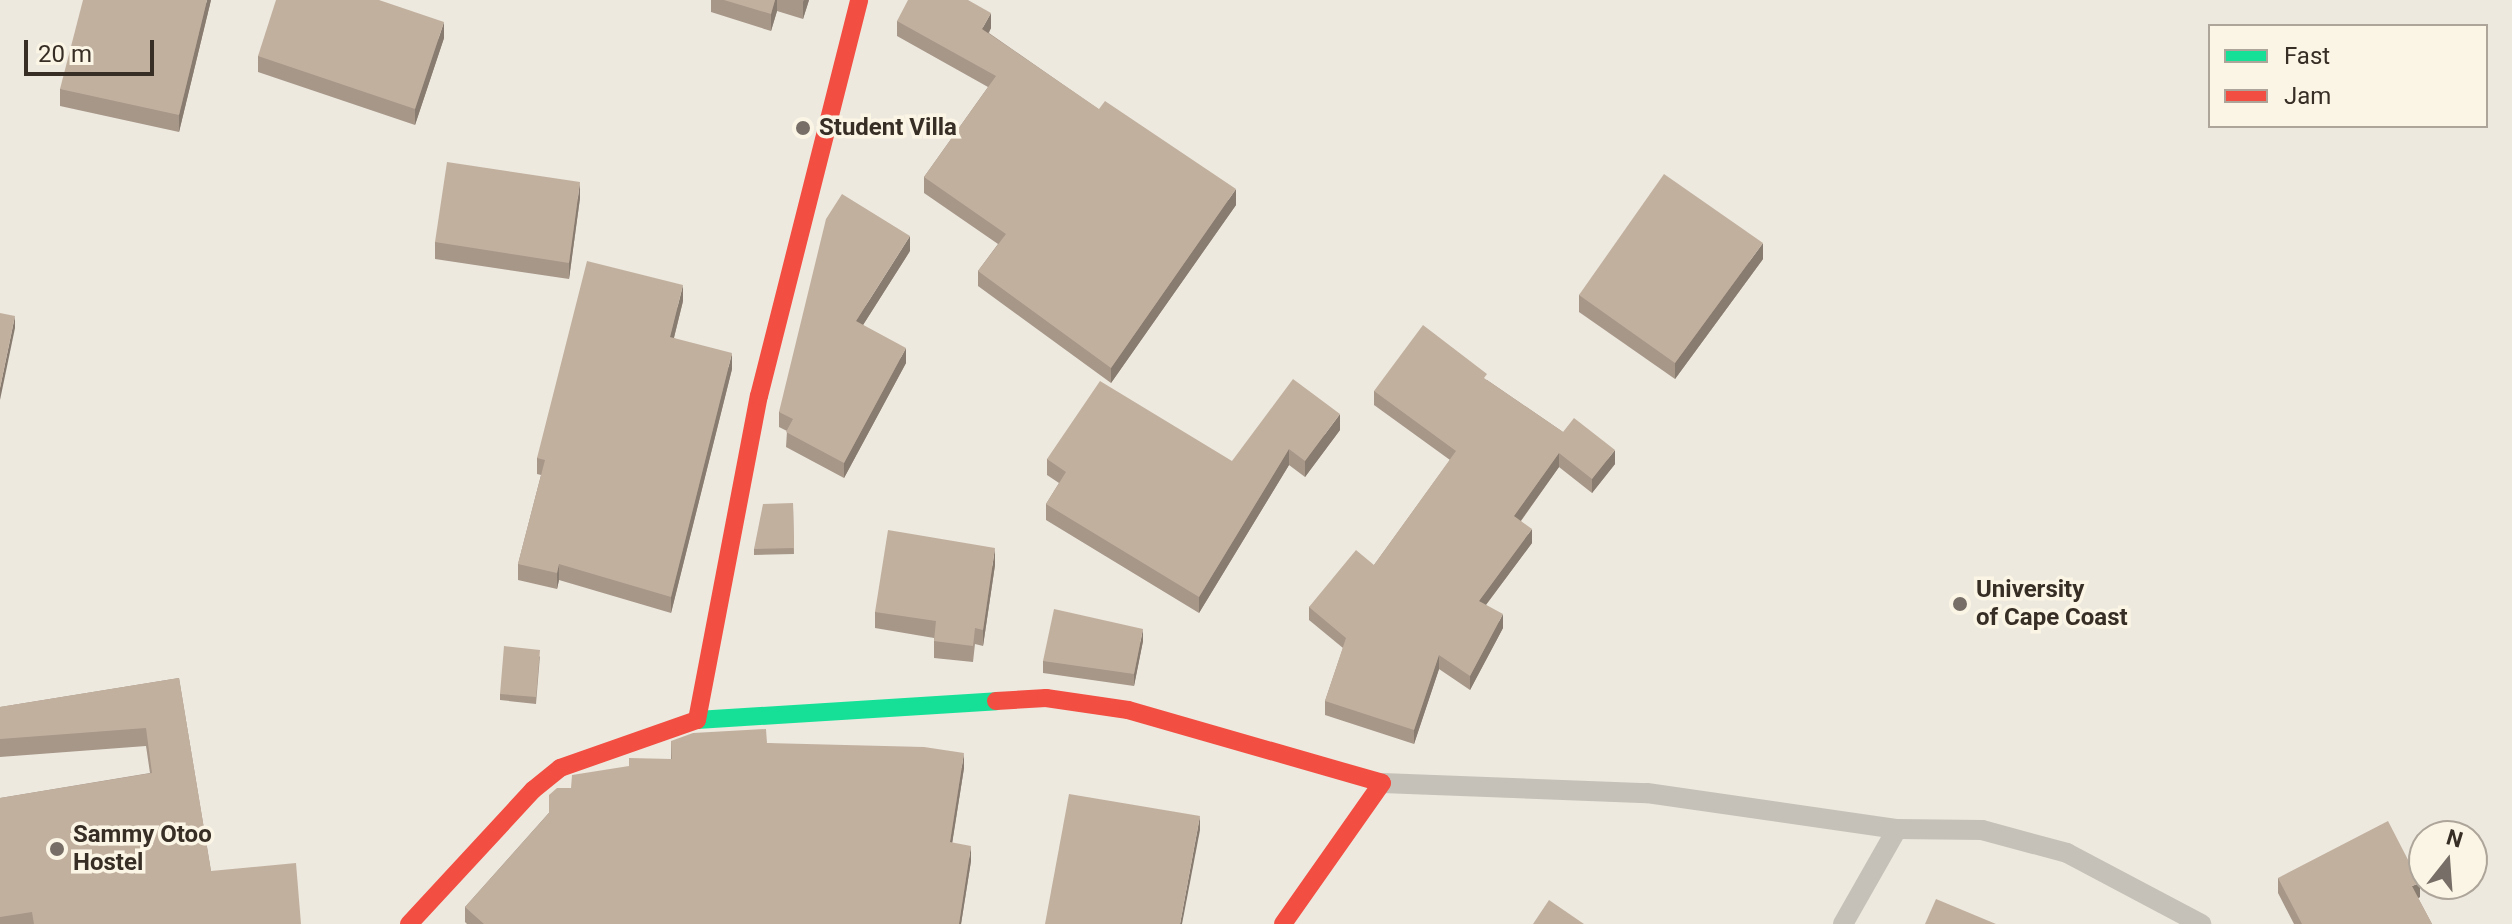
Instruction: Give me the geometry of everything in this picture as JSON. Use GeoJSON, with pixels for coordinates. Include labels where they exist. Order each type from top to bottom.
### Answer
{"type":"FeatureCollection","features":[{"type":"Feature","properties":{"kind":"street"},"geometry":{"type":"LineString","coordinates":[[697,720],[759,396],[859,0]]}},
{"type":"Feature","properties":{"kind":"street"},"geometry":{"type":"LineString","coordinates":[[409,924],[533,790],[560,768],[697,720],[1076,700],[1128,710],[1382,783],[1283,924]]}},
{"type":"Feature","properties":{"kind":"lane"},"geometry":{"type":"LineString","coordinates":[[1382,783],[1647,793],[1897,829],[1982,830],[2067,853],[2201,924]]}},
{"type":"Feature","properties":{"kind":"lane"},"geometry":{"type":"LineString","coordinates":[[1843,924],[1897,829]]}},
{"type":"Feature","properties":{"kind":"building"},"geometry":{"type":"Polygon","coordinates":[[[83,0],[207,0],[179,115],[60,89],[83,0]]]}},
{"type":"Feature","properties":{"kind":"building"},"geometry":{"type":"Polygon","coordinates":[[[276,0],[379,0],[444,22],[415,109],[258,56],[276,0]]]}},
{"type":"Feature","properties":{"kind":"building"},"geometry":{"type":"Polygon","coordinates":[[[724,0],[775,0],[771,14],[724,0]]]}},
{"type":"Feature","properties":{"kind":"building"},"geometry":{"type":"Polygon","coordinates":[[[908,0],[968,0],[991,13],[982,29],[1099,109],[1105,101],[1236,189],[1111,368],[978,271],[1006,234],[924,177],[996,76],[897,21],[908,0]]]}},
{"type":"Feature","properties":{"kind":"building"},"geometry":{"type":"Polygon","coordinates":[[[447,162],[580,182],[569,263],[435,242],[447,162]]]}},
{"type":"Feature","properties":{"kind":"building"},"geometry":{"type":"Polygon","coordinates":[[[1664,174],[1763,243],[1675,363],[1579,295],[1664,174]]]}},
{"type":"Feature","properties":{"kind":"building"},"geometry":{"type":"Polygon","coordinates":[[[842,194],[910,236],[856,321],[906,348],[844,463],[786,432],[793,419],[779,412],[826,219],[842,194]]]}},
{"type":"Feature","properties":{"kind":"building"},"geometry":{"type":"Polygon","coordinates":[[[587,261],[683,285],[670,337],[732,353],[671,597],[559,564],[557,573],[518,564],[545,460],[537,458],[587,261]]]}},
{"type":"Feature","properties":{"kind":"building"},"geometry":{"type":"Polygon","coordinates":[[[0,313],[15,316],[0,388],[0,313]]]}},
{"type":"Feature","properties":{"kind":"building"},"geometry":{"type":"Polygon","coordinates":[[[1423,325],[1487,374],[1484,378],[1563,432],[1574,418],[1615,450],[1592,479],[1559,453],[1514,516],[1532,529],[1479,601],[1503,614],[1470,676],[1439,655],[1414,730],[1325,701],[1346,638],[1309,607],[1356,550],[1374,565],[1456,451],[1374,391],[1423,325]]]}},
{"type":"Feature","properties":{"kind":"building"},"geometry":{"type":"Polygon","coordinates":[[[1293,379],[1340,414],[1305,461],[1289,449],[1199,597],[1046,504],[1066,472],[1047,459],[1100,381],[1232,461],[1293,379]]]}},
{"type":"Feature","properties":{"kind":"building"},"geometry":{"type":"Polygon","coordinates":[[[793,503],[794,548],[754,549],[763,504],[793,503]]]}},
{"type":"Feature","properties":{"kind":"building"},"geometry":{"type":"Polygon","coordinates":[[[888,530],[995,548],[983,630],[975,628],[973,646],[934,641],[936,621],[875,612],[888,530]]]}},
{"type":"Feature","properties":{"kind":"building"},"geometry":{"type":"Polygon","coordinates":[[[1054,609],[1143,629],[1134,674],[1043,661],[1054,609]]]}},
{"type":"Feature","properties":{"kind":"building"},"geometry":{"type":"Polygon","coordinates":[[[504,646],[540,650],[536,697],[500,694],[504,646]]]}},
{"type":"Feature","properties":{"kind":"building","name":"Sammy Otoo Hostel"},"geometry":{"type":"Polygon","coordinates":[[[179,678],[211,871],[296,863],[301,924],[34,924],[32,912],[0,917],[0,798],[152,773],[146,728],[0,739],[0,707],[179,678]]]}},
{"type":"Feature","properties":{"kind":"building"},"geometry":{"type":"Polygon","coordinates":[[[766,729],[767,743],[924,747],[964,753],[950,842],[971,846],[959,924],[484,924],[465,907],[549,813],[549,795],[557,788],[571,788],[572,775],[629,766],[629,758],[672,759],[671,741],[693,733],[766,729]]]}},
{"type":"Feature","properties":{"kind":"building"},"geometry":{"type":"Polygon","coordinates":[[[1069,794],[1200,816],[1180,924],[1045,924],[1069,794]]]}},
{"type":"Feature","properties":{"kind":"building"},"geometry":{"type":"Polygon","coordinates":[[[2388,821],[2408,860],[2408,900],[2419,900],[2432,924],[2302,924],[2278,878],[2388,821]]]}},
{"type":"Feature","properties":{"kind":"building"},"geometry":{"type":"Polygon","coordinates":[[[1936,899],[1996,924],[1925,924],[1936,899]]]}},
{"type":"Feature","properties":{"kind":"building"},"geometry":{"type":"Polygon","coordinates":[[[1549,900],[1584,924],[1533,924],[1549,900]]]}},
{"type":"Feature","properties":{"kind":"traffic: fast"},"geometry":{"type":"LineString","coordinates":[[697,720],[996,701]]}},
{"type":"Feature","properties":{"kind":"traffic: jam"},"geometry":{"type":"LineString","coordinates":[[697,720],[759,396],[859,0]]}},
{"type":"Feature","properties":{"kind":"traffic: jam"},"geometry":{"type":"LineString","coordinates":[[996,701],[1046,698],[1128,710],[1382,783],[1283,924]]}},
{"type":"Feature","properties":{"kind":"traffic: jam"},"geometry":{"type":"LineString","coordinates":[[409,924],[533,790],[560,768],[697,720]]}},
{"type":"Feature","properties":{"kind":"place","name":"Student Villa"},"geometry":{"type":"Point","coordinates":[803,128]}},
{"type":"Feature","properties":{"kind":"place","name":"University of Cape Coast"},"geometry":{"type":"Point","coordinates":[1960,604]}},
{"type":"Feature","properties":{"kind":"place","name":"Sammy Otoo Hostel"},"geometry":{"type":"Point","coordinates":[57,849]}}]}
